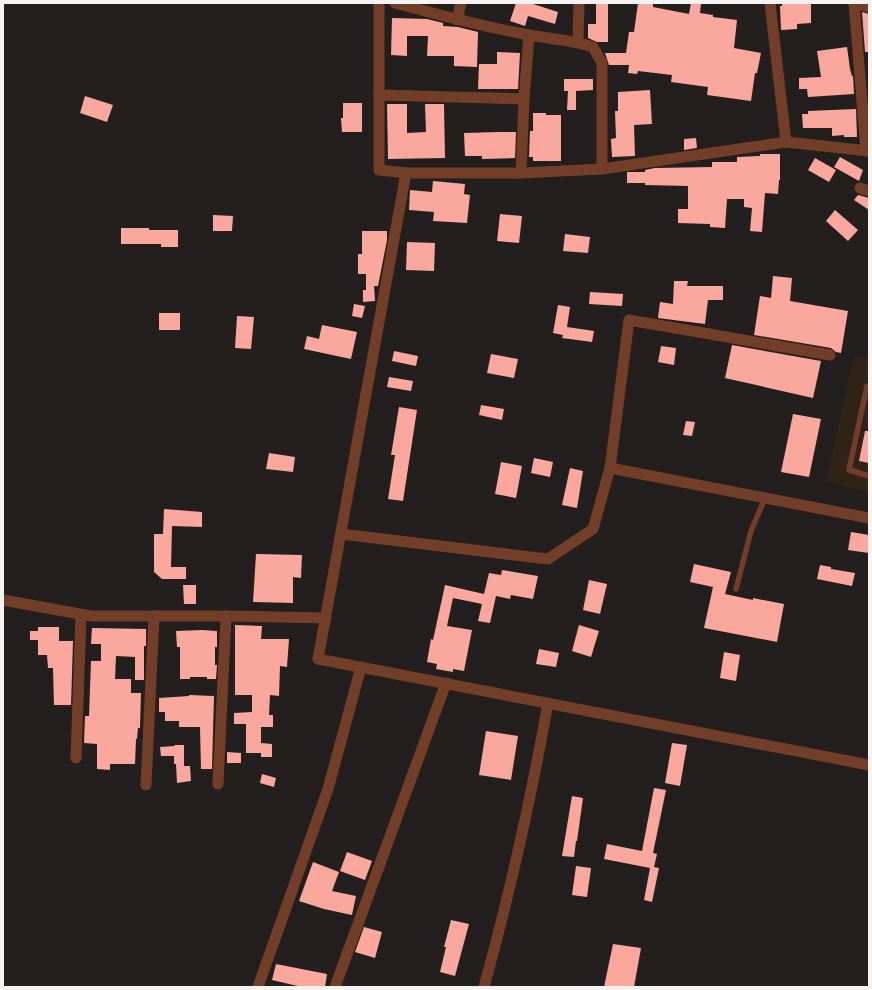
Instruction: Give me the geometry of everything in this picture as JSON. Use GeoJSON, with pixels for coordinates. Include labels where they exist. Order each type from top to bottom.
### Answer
{"type":"FeatureCollection","features":[{"type":"Feature","properties":{"kind":"street"},"geometry":{"type":"LineString","coordinates":[[379,3],[379,170],[406,173],[521,173],[602,169],[786,142],[868,151],[865,99],[854,3],[869,7]]}},
{"type":"Feature","properties":{"kind":"street"},"geometry":{"type":"LineString","coordinates":[[394,3],[457,20],[529,35],[578,42],[593,47],[602,63],[602,169]]}},
{"type":"Feature","properties":{"kind":"street"},"geometry":{"type":"LineString","coordinates":[[457,20],[461,3]]}},
{"type":"Feature","properties":{"kind":"street"},"geometry":{"type":"LineString","coordinates":[[578,42],[580,3]]}},
{"type":"Feature","properties":{"kind":"street"},"geometry":{"type":"LineString","coordinates":[[770,3],[786,142]]}},
{"type":"Feature","properties":{"kind":"street"},"geometry":{"type":"LineString","coordinates":[[521,173],[524,99],[529,35]]}},
{"type":"Feature","properties":{"kind":"street"},"geometry":{"type":"LineString","coordinates":[[379,95],[524,99]]}},
{"type":"Feature","properties":{"kind":"street"},"geometry":{"type":"LineString","coordinates":[[406,173],[318,659],[869,765]]}},
{"type":"Feature","properties":{"kind":"street"},"geometry":{"type":"LineString","coordinates":[[341,534],[548,559],[593,529],[610,468],[629,320],[830,355]]}},
{"type":"Feature","properties":{"kind":"street"},"geometry":{"type":"LineString","coordinates":[[610,468],[869,518]]}},
{"type":"Feature","properties":{"kind":"street"},"geometry":{"type":"LineString","coordinates":[[3,600],[91,616],[326,618]]}},
{"type":"Feature","properties":{"kind":"street"},"geometry":{"type":"LineString","coordinates":[[76,758],[81,615]]}},
{"type":"Feature","properties":{"kind":"street"},"geometry":{"type":"LineString","coordinates":[[146,785],[154,616]]}},
{"type":"Feature","properties":{"kind":"street"},"geometry":{"type":"LineString","coordinates":[[218,784],[226,616]]}},
{"type":"Feature","properties":{"kind":"street"},"geometry":{"type":"LineString","coordinates":[[258,987],[328,789],[361,667]]}},
{"type":"Feature","properties":{"kind":"street"},"geometry":{"type":"LineString","coordinates":[[335,987],[446,683]]}},
{"type":"Feature","properties":{"kind":"street"},"geometry":{"type":"LineString","coordinates":[[484,987],[500,931],[532,791],[548,703]]}},
{"type":"Feature","properties":{"kind":"lane"},"geometry":{"type":"LineString","coordinates":[[869,386],[867,386],[849,470],[869,476]]}},
{"type":"Feature","properties":{"kind":"lane"},"geometry":{"type":"LineString","coordinates":[[736,589],[751,531],[765,498]]}},
{"type":"Feature","properties":{"kind":"shaded area"},"geometry":{"type":"Polygon","coordinates":[[[854,356],[869,358],[869,493],[826,481],[854,356]]]}},
{"type":"Feature","properties":{"kind":"building"},"geometry":{"type":"Polygon","coordinates":[[[516,3],[530,3],[558,12],[555,24],[528,16],[525,26],[510,21],[516,3]]]}},
{"type":"Feature","properties":{"kind":"building"},"geometry":{"type":"Polygon","coordinates":[[[596,3],[608,3],[608,42],[597,42],[588,38],[588,24],[596,24],[596,3]]]}},
{"type":"Feature","properties":{"kind":"building"},"geometry":{"type":"Polygon","coordinates":[[[638,3],[653,3],[653,7],[689,14],[691,3],[701,3],[700,13],[713,15],[713,17],[737,20],[734,48],[761,53],[757,73],[755,73],[751,101],[707,95],[708,87],[671,82],[672,75],[638,71],[637,74],[628,73],[629,65],[609,65],[605,53],[626,53],[629,32],[634,32],[638,3]]]}},
{"type":"Feature","properties":{"kind":"building"},"geometry":{"type":"Polygon","coordinates":[[[782,3],[811,3],[811,23],[797,24],[797,29],[781,30],[780,6],[782,6],[782,3]]]}},
{"type":"Feature","properties":{"kind":"building"},"geometry":{"type":"Polygon","coordinates":[[[862,12],[869,14],[869,52],[865,52],[862,12]]]}},
{"type":"Feature","properties":{"kind":"building"},"geometry":{"type":"Polygon","coordinates":[[[392,18],[427,19],[443,23],[443,26],[458,27],[478,32],[477,67],[454,66],[454,56],[427,56],[428,36],[407,36],[407,56],[391,55],[392,18]]]}},
{"type":"Feature","properties":{"kind":"building"},"geometry":{"type":"Polygon","coordinates":[[[847,47],[850,69],[853,76],[854,94],[808,97],[807,89],[799,89],[799,78],[821,77],[817,51],[847,47]]]}},
{"type":"Feature","properties":{"kind":"building"},"geometry":{"type":"Polygon","coordinates":[[[497,52],[520,53],[518,89],[478,89],[479,64],[497,64],[497,52]]]}},
{"type":"Feature","properties":{"kind":"building"},"geometry":{"type":"Polygon","coordinates":[[[564,79],[593,79],[593,90],[576,91],[576,110],[567,110],[568,91],[564,91],[564,79]]]}},
{"type":"Feature","properties":{"kind":"building"},"geometry":{"type":"Polygon","coordinates":[[[650,90],[652,124],[634,125],[635,156],[612,157],[611,139],[616,138],[615,111],[618,111],[618,92],[650,90]]]}},
{"type":"Feature","properties":{"kind":"building"},"geometry":{"type":"Polygon","coordinates":[[[85,96],[113,105],[107,122],[80,113],[85,96]]]}},
{"type":"Feature","properties":{"kind":"building"},"geometry":{"type":"Polygon","coordinates":[[[343,103],[362,103],[362,132],[342,132],[341,118],[343,118],[343,103]]]}},
{"type":"Feature","properties":{"kind":"building"},"geometry":{"type":"Polygon","coordinates":[[[387,104],[407,104],[407,133],[426,132],[425,104],[444,104],[445,158],[388,159],[387,104]]]}},
{"type":"Feature","properties":{"kind":"building"},"geometry":{"type":"Polygon","coordinates":[[[856,109],[857,137],[844,137],[844,135],[832,136],[832,128],[803,128],[802,114],[808,114],[808,111],[856,109]]]}},
{"type":"Feature","properties":{"kind":"building"},"geometry":{"type":"Polygon","coordinates":[[[533,113],[561,115],[561,161],[533,161],[533,157],[529,157],[530,131],[533,131],[533,113]]]}},
{"type":"Feature","properties":{"kind":"building"},"geometry":{"type":"Polygon","coordinates":[[[516,132],[515,158],[482,159],[482,156],[465,156],[464,133],[516,132]]]}},
{"type":"Feature","properties":{"kind":"building"},"geometry":{"type":"Polygon","coordinates":[[[696,138],[697,148],[684,150],[684,139],[696,138]]]}},
{"type":"Feature","properties":{"kind":"building"},"geometry":{"type":"Polygon","coordinates":[[[760,154],[780,154],[780,180],[778,194],[765,193],[762,232],[750,231],[752,208],[744,207],[744,199],[727,199],[725,228],[710,227],[710,224],[678,223],[678,209],[688,209],[688,186],[627,183],[627,172],[645,172],[645,170],[655,168],[712,167],[712,162],[737,162],[737,157],[760,156],[760,154]]]}},
{"type":"Feature","properties":{"kind":"building"},"geometry":{"type":"Polygon","coordinates":[[[840,157],[863,170],[859,181],[834,167],[840,157]]]}},
{"type":"Feature","properties":{"kind":"building"},"geometry":{"type":"Polygon","coordinates":[[[815,158],[836,170],[829,182],[808,170],[815,158]]]}},
{"type":"Feature","properties":{"kind":"building"},"geometry":{"type":"Polygon","coordinates":[[[433,181],[465,184],[464,194],[470,195],[467,223],[433,221],[434,212],[409,210],[410,190],[432,192],[433,181]]]}},
{"type":"Feature","properties":{"kind":"building"},"geometry":{"type":"Polygon","coordinates":[[[858,195],[869,198],[869,210],[854,200],[858,195]]]}},
{"type":"Feature","properties":{"kind":"building"},"geometry":{"type":"Polygon","coordinates":[[[835,210],[858,230],[848,241],[826,221],[835,210]]]}},
{"type":"Feature","properties":{"kind":"building"},"geometry":{"type":"Polygon","coordinates":[[[500,214],[522,216],[519,243],[497,241],[500,214]]]}},
{"type":"Feature","properties":{"kind":"building"},"geometry":{"type":"Polygon","coordinates":[[[213,215],[233,216],[232,231],[213,231],[213,215]]]}},
{"type":"Feature","properties":{"kind":"building"},"geometry":{"type":"Polygon","coordinates":[[[121,228],[178,230],[178,247],[161,247],[161,244],[121,244],[121,228]]]}},
{"type":"Feature","properties":{"kind":"building"},"geometry":{"type":"Polygon","coordinates":[[[362,231],[387,231],[387,240],[378,286],[374,286],[375,301],[363,302],[363,290],[366,290],[366,274],[358,274],[358,254],[362,254],[362,231]]]}},
{"type":"Feature","properties":{"kind":"building"},"geometry":{"type":"Polygon","coordinates":[[[565,234],[590,237],[588,253],[563,251],[565,234]]]}},
{"type":"Feature","properties":{"kind":"building"},"geometry":{"type":"Polygon","coordinates":[[[407,242],[435,243],[434,271],[406,270],[407,242]]]}},
{"type":"Feature","properties":{"kind":"building"},"geometry":{"type":"Polygon","coordinates":[[[773,276],[792,278],[790,301],[848,311],[841,353],[836,352],[831,348],[754,335],[760,296],[771,298],[773,276]]]}},
{"type":"Feature","properties":{"kind":"building"},"geometry":{"type":"Polygon","coordinates":[[[674,281],[688,281],[687,286],[723,286],[723,300],[708,300],[705,324],[658,318],[660,302],[673,304],[674,281]]]}},
{"type":"Feature","properties":{"kind":"building"},"geometry":{"type":"Polygon","coordinates":[[[590,292],[623,294],[622,306],[589,304],[590,292]]]}},
{"type":"Feature","properties":{"kind":"building"},"geometry":{"type":"Polygon","coordinates":[[[354,304],[365,306],[362,318],[352,316],[354,304]]]}},
{"type":"Feature","properties":{"kind":"building"},"geometry":{"type":"Polygon","coordinates":[[[558,305],[570,307],[567,327],[594,331],[592,342],[562,338],[563,335],[553,333],[558,305]]]}},
{"type":"Feature","properties":{"kind":"building"},"geometry":{"type":"Polygon","coordinates":[[[159,313],[180,313],[180,330],[159,330],[159,313]]]}},
{"type":"Feature","properties":{"kind":"building"},"geometry":{"type":"Polygon","coordinates":[[[237,316],[254,317],[251,349],[235,348],[237,316]]]}},
{"type":"Feature","properties":{"kind":"building"},"geometry":{"type":"Polygon","coordinates":[[[322,325],[357,332],[351,359],[304,349],[307,336],[319,339],[322,325]]]}},
{"type":"Feature","properties":{"kind":"building"},"geometry":{"type":"Polygon","coordinates":[[[732,345],[821,361],[813,398],[725,378],[732,345]]]}},
{"type":"Feature","properties":{"kind":"building"},"geometry":{"type":"Polygon","coordinates":[[[661,346],[676,348],[674,365],[658,362],[661,346]]]}},
{"type":"Feature","properties":{"kind":"building"},"geometry":{"type":"Polygon","coordinates":[[[394,351],[418,356],[416,366],[392,361],[394,351]]]}},
{"type":"Feature","properties":{"kind":"building"},"geometry":{"type":"Polygon","coordinates":[[[491,354],[518,359],[514,378],[487,373],[491,354]]]}},
{"type":"Feature","properties":{"kind":"building"},"geometry":{"type":"Polygon","coordinates":[[[389,377],[413,381],[411,391],[387,387],[389,377]]]}},
{"type":"Feature","properties":{"kind":"building"},"geometry":{"type":"Polygon","coordinates":[[[481,405],[504,409],[502,420],[479,415],[481,405]]]}},
{"type":"Feature","properties":{"kind":"building"},"geometry":{"type":"Polygon","coordinates":[[[399,407],[417,410],[403,501],[388,499],[395,455],[391,455],[399,407]]]}},
{"type":"Feature","properties":{"kind":"building"},"geometry":{"type":"Polygon","coordinates":[[[793,414],[821,419],[809,477],[781,472],[793,414]]]}},
{"type":"Feature","properties":{"kind":"building"},"geometry":{"type":"Polygon","coordinates":[[[686,421],[695,422],[692,436],[683,435],[686,421]]]}},
{"type":"Feature","properties":{"kind":"building"},"geometry":{"type":"Polygon","coordinates":[[[865,431],[869,431],[869,463],[859,461],[865,431]]]}},
{"type":"Feature","properties":{"kind":"building"},"geometry":{"type":"Polygon","coordinates":[[[269,453],[295,457],[293,472],[266,469],[269,453]]]}},
{"type":"Feature","properties":{"kind":"building"},"geometry":{"type":"Polygon","coordinates":[[[534,458],[553,462],[550,477],[531,473],[534,458]]]}},
{"type":"Feature","properties":{"kind":"building"},"geometry":{"type":"Polygon","coordinates":[[[501,462],[522,466],[516,498],[495,494],[501,462]]]}},
{"type":"Feature","properties":{"kind":"building"},"geometry":{"type":"Polygon","coordinates":[[[570,468],[583,471],[577,508],[562,505],[570,468]]]}},
{"type":"Feature","properties":{"kind":"building"},"geometry":{"type":"Polygon","coordinates":[[[164,509],[202,512],[202,527],[172,526],[171,567],[186,567],[186,579],[162,579],[154,572],[154,534],[163,534],[164,509]]]}},
{"type":"Feature","properties":{"kind":"building"},"geometry":{"type":"Polygon","coordinates":[[[851,532],[869,535],[869,553],[848,550],[851,532]]]}},
{"type":"Feature","properties":{"kind":"building"},"geometry":{"type":"Polygon","coordinates":[[[256,554],[302,555],[301,578],[293,577],[293,603],[253,602],[256,554]]]}},
{"type":"Feature","properties":{"kind":"building"},"geometry":{"type":"Polygon","coordinates":[[[694,564],[731,572],[725,594],[753,600],[753,598],[784,604],[777,642],[704,628],[713,587],[690,582],[694,564]]]}},
{"type":"Feature","properties":{"kind":"building"},"geometry":{"type":"Polygon","coordinates":[[[820,565],[831,567],[831,569],[855,573],[852,586],[817,579],[820,565]]]}},
{"type":"Feature","properties":{"kind":"building"},"geometry":{"type":"Polygon","coordinates":[[[502,570],[538,576],[533,599],[511,595],[510,599],[496,596],[490,623],[478,621],[482,604],[453,598],[447,626],[472,630],[464,671],[453,669],[453,672],[436,669],[437,664],[427,662],[431,639],[433,640],[445,585],[484,594],[489,573],[501,575],[502,570]]]}},
{"type":"Feature","properties":{"kind":"building"},"geometry":{"type":"Polygon","coordinates":[[[589,580],[607,584],[600,614],[583,610],[589,580]]]}},
{"type":"Feature","properties":{"kind":"building"},"geometry":{"type":"Polygon","coordinates":[[[183,585],[196,585],[196,604],[184,604],[183,585]]]}},
{"type":"Feature","properties":{"kind":"building"},"geometry":{"type":"Polygon","coordinates":[[[235,625],[262,626],[261,639],[289,639],[287,667],[280,666],[279,696],[270,695],[269,715],[273,715],[273,727],[261,727],[261,743],[272,744],[272,757],[261,757],[261,753],[246,753],[246,724],[234,724],[234,713],[252,712],[252,695],[235,695],[235,625]]]}},
{"type":"Feature","properties":{"kind":"building"},"geometry":{"type":"Polygon","coordinates":[[[579,625],[599,631],[591,657],[572,651],[579,625]]]}},
{"type":"Feature","properties":{"kind":"building"},"geometry":{"type":"Polygon","coordinates":[[[38,627],[59,627],[59,641],[73,641],[71,705],[54,705],[53,668],[48,668],[47,655],[38,655],[38,640],[30,640],[30,631],[38,631],[38,627]]]}},
{"type":"Feature","properties":{"kind":"building"},"geometry":{"type":"Polygon","coordinates":[[[92,628],[146,629],[146,646],[144,646],[144,680],[135,680],[135,657],[116,656],[115,679],[131,679],[131,693],[141,693],[140,728],[138,728],[136,739],[135,764],[110,764],[110,770],[97,769],[97,744],[84,743],[85,716],[89,716],[91,661],[101,661],[101,644],[91,644],[92,628]]]}},
{"type":"Feature","properties":{"kind":"building"},"geometry":{"type":"Polygon","coordinates":[[[176,631],[217,631],[217,647],[215,647],[215,665],[217,665],[216,679],[207,679],[207,677],[190,677],[190,679],[180,679],[180,647],[177,647],[176,631]]]}},
{"type":"Feature","properties":{"kind":"building"},"geometry":{"type":"Polygon","coordinates":[[[539,649],[559,653],[556,667],[536,664],[539,649]]]}},
{"type":"Feature","properties":{"kind":"building"},"geometry":{"type":"Polygon","coordinates":[[[724,652],[740,655],[736,681],[720,678],[724,652]]]}},
{"type":"Feature","properties":{"kind":"building"},"geometry":{"type":"Polygon","coordinates":[[[189,695],[214,696],[212,769],[201,769],[200,727],[179,727],[179,721],[165,721],[165,712],[159,712],[159,698],[189,695]]]}},
{"type":"Feature","properties":{"kind":"building"},"geometry":{"type":"Polygon","coordinates":[[[486,731],[518,736],[511,780],[479,775],[486,731]]]}},
{"type":"Feature","properties":{"kind":"building"},"geometry":{"type":"Polygon","coordinates":[[[672,743],[687,745],[680,786],[665,783],[672,743]]]}},
{"type":"Feature","properties":{"kind":"building"},"geometry":{"type":"Polygon","coordinates":[[[184,745],[184,766],[190,766],[191,781],[177,783],[174,756],[161,756],[160,747],[184,745]]]}},
{"type":"Feature","properties":{"kind":"building"},"geometry":{"type":"Polygon","coordinates":[[[227,752],[241,753],[241,763],[227,763],[227,752]]]}},
{"type":"Feature","properties":{"kind":"building"},"geometry":{"type":"Polygon","coordinates":[[[262,774],[276,778],[274,787],[260,783],[262,774]]]}},
{"type":"Feature","properties":{"kind":"building"},"geometry":{"type":"Polygon","coordinates":[[[654,788],[666,790],[653,853],[657,854],[654,867],[659,868],[652,902],[644,900],[650,868],[604,859],[607,844],[642,851],[654,788]]]}},
{"type":"Feature","properties":{"kind":"building"},"geometry":{"type":"Polygon","coordinates":[[[572,796],[583,798],[574,857],[562,856],[572,796]]]}},
{"type":"Feature","properties":{"kind":"building"},"geometry":{"type":"Polygon","coordinates":[[[347,852],[372,861],[365,880],[340,871],[347,852]]]}},
{"type":"Feature","properties":{"kind":"building"},"geometry":{"type":"Polygon","coordinates":[[[313,862],[339,872],[332,891],[356,896],[352,915],[324,909],[299,901],[313,862]]]}},
{"type":"Feature","properties":{"kind":"building"},"geometry":{"type":"Polygon","coordinates":[[[576,866],[591,868],[587,897],[572,895],[576,866]]]}},
{"type":"Feature","properties":{"kind":"building"},"geometry":{"type":"Polygon","coordinates":[[[451,920],[469,924],[455,976],[440,972],[446,947],[444,947],[451,920]]]}},
{"type":"Feature","properties":{"kind":"building"},"geometry":{"type":"Polygon","coordinates":[[[364,927],[382,932],[375,958],[355,952],[364,927]]]}},
{"type":"Feature","properties":{"kind":"building"},"geometry":{"type":"Polygon","coordinates":[[[613,944],[641,948],[634,987],[604,987],[613,944]]]}},
{"type":"Feature","properties":{"kind":"building"},"geometry":{"type":"Polygon","coordinates":[[[276,964],[327,974],[325,987],[302,987],[272,980],[276,964]]]}}]}
